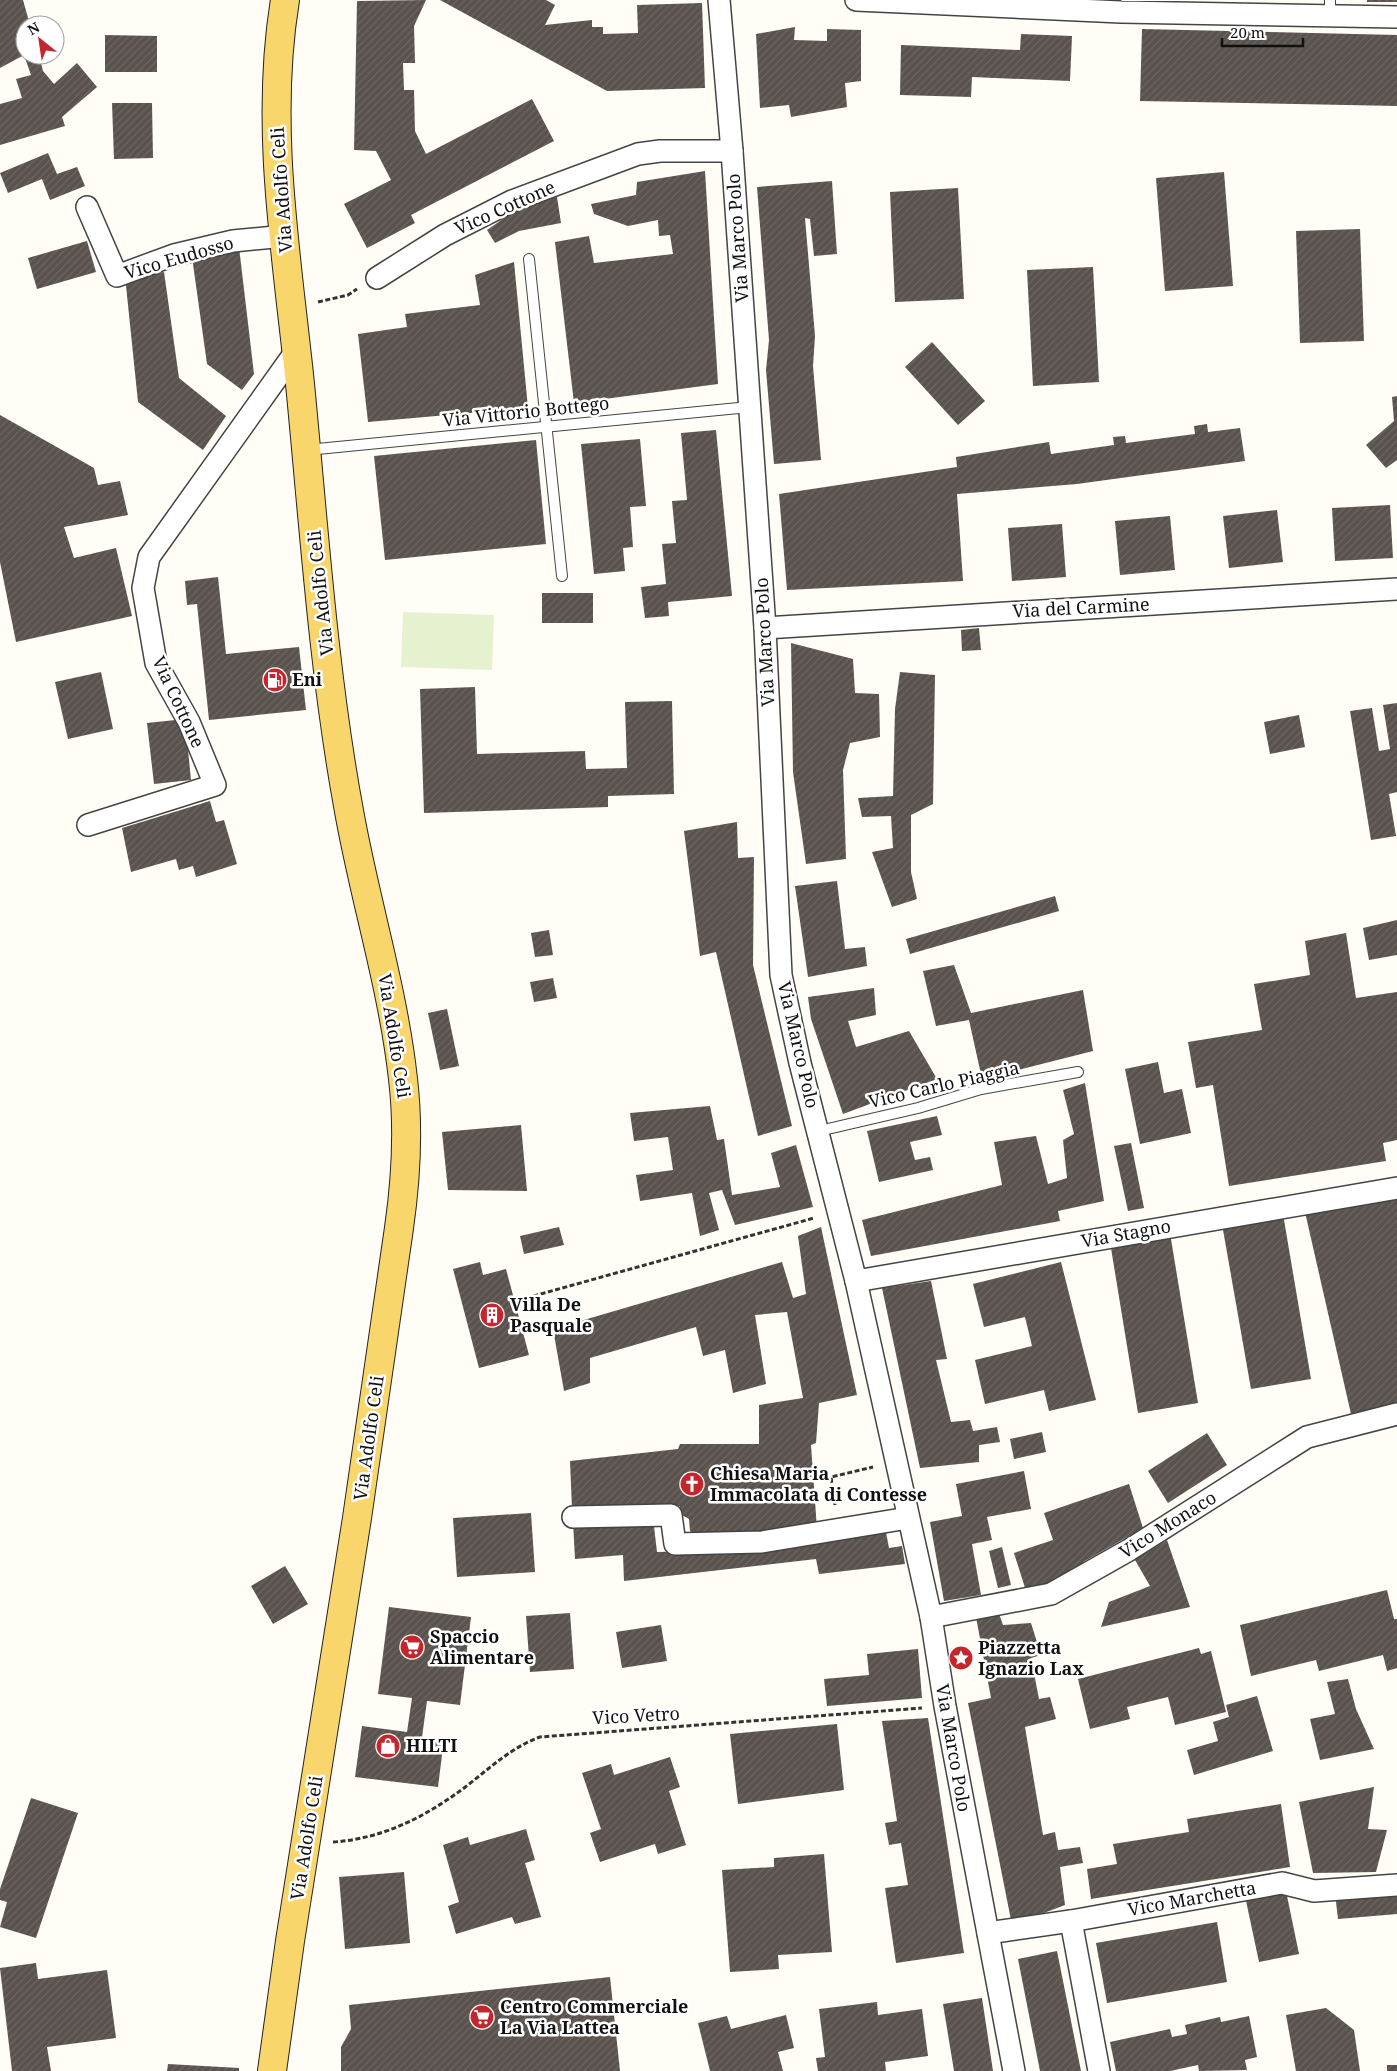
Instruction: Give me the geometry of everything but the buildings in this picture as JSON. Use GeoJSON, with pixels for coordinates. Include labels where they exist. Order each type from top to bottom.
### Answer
{"type":"FeatureCollection","features":[{"type":"Feature","properties":{"kind":"main road","name":"Via Adolfo Celi"},"geometry":{"type":"LineString","coordinates":[[272,2071],[290,1941],[334,1669],[395,1257],[404,1193],[406,1142],[404,1080],[396,1029],[354,840],[340,762],[306,450],[284,236],[277,130],[279,48],[285,0]]}},
{"type":"Feature","properties":{"kind":"street","name":"Via Marco Polo"},"geometry":{"type":"LineString","coordinates":[[719,0],[732,151],[765,628],[781,975],[800,1063],[856,1281],[931,1617],[945,1706],[1014,2071]]}},
{"type":"Feature","properties":{"kind":"street"},"geometry":{"type":"LineString","coordinates":[[856,0],[1121,6],[1330,8],[1397,17]]}},
{"type":"Feature","properties":{"kind":"street","name":"Vico Cottone"},"geometry":{"type":"LineString","coordinates":[[377,278],[446,234],[512,201],[638,154],[660,151],[732,151]]}},
{"type":"Feature","properties":{"kind":"street","name":"Vico Eudosso"},"geometry":{"type":"LineString","coordinates":[[87,207],[117,276],[174,255],[233,241],[284,236]]}},
{"type":"Feature","properties":{"kind":"street","name":"Via Cottone"},"geometry":{"type":"LineString","coordinates":[[88,825],[216,785],[189,722],[156,664],[143,588],[149,557],[296,351]]}},
{"type":"Feature","properties":{"kind":"street","name":"Via del Carmine"},"geometry":{"type":"LineString","coordinates":[[765,628],[1397,589]]}},
{"type":"Feature","properties":{"kind":"street","name":"Via Stagno"},"geometry":{"type":"LineString","coordinates":[[856,1281],[1397,1188]]}},
{"type":"Feature","properties":{"kind":"street","name":"Vico Monaco"},"geometry":{"type":"LineString","coordinates":[[931,1617],[1051,1594],[1129,1550],[1307,1437],[1397,1414]]}},
{"type":"Feature","properties":{"kind":"street"},"geometry":{"type":"LineString","coordinates":[[573,1517],[671,1515],[675,1544],[762,1542],[908,1518]]}},
{"type":"Feature","properties":{"kind":"street","name":"Vico Marchetta"},"geometry":{"type":"LineString","coordinates":[[988,1933],[1071,1921],[1282,1883],[1314,1891],[1397,1885]]}},
{"type":"Feature","properties":{"kind":"street"},"geometry":{"type":"LineString","coordinates":[[1071,1921],[1099,2071]]}},
{"type":"Feature","properties":{"kind":"lane"},"geometry":{"type":"LineString","coordinates":[[529,259],[562,576]]}},
{"type":"Feature","properties":{"kind":"lane","name":"Via Vittorio Bottego"},"geometry":{"type":"LineString","coordinates":[[306,450],[749,407]]}},
{"type":"Feature","properties":{"kind":"lane","name":"Vico Carlo Piaggia"},"geometry":{"type":"LineString","coordinates":[[818,1131],[918,1108],[981,1089],[1078,1072]]}},
{"type":"Feature","properties":{"kind":"path"},"geometry":{"type":"LineString","coordinates":[[292,310],[348,295],[377,278]]}},
{"type":"Feature","properties":{"kind":"path"},"geometry":{"type":"LineString","coordinates":[[519,1300],[839,1210]]}},
{"type":"Feature","properties":{"kind":"path"},"geometry":{"type":"LineString","coordinates":[[840,1530],[831,1477],[870,1467]]}},
{"type":"Feature","properties":{"kind":"path","name":"Vico Vetro"},"geometry":{"type":"LineString","coordinates":[[357,1837],[375,1836],[418,1818],[446,1802],[489,1766],[511,1751],[540,1737],[945,1706]]}},
{"type":"Feature","properties":{"kind":"green space"},"geometry":{"type":"Polygon","coordinates":[[[403,612],[494,615],[492,670],[401,667],[403,612]]]}},
{"type":"Feature","properties":{"kind":"place","name":"Eni"},"geometry":{"type":"Point","coordinates":[275,680]}},
{"type":"Feature","properties":{"kind":"place","name":"Villa De Pasquale"},"geometry":{"type":"Point","coordinates":[492,1315]}},
{"type":"Feature","properties":{"kind":"place","name":"Chiesa Maria Immacolata di Contesse"},"geometry":{"type":"Point","coordinates":[692,1484]}},
{"type":"Feature","properties":{"kind":"place","name":"Spaccio Alimentare"},"geometry":{"type":"Point","coordinates":[412,1647]}},
{"type":"Feature","properties":{"kind":"place","name":"Piazzetta Ignazio Lax"},"geometry":{"type":"Point","coordinates":[961,1658]}},
{"type":"Feature","properties":{"kind":"place","name":"HILTI"},"geometry":{"type":"Point","coordinates":[388,1746]}},
{"type":"Feature","properties":{"kind":"place","name":"Centro Commerciale La Via Lattea"},"geometry":{"type":"Point","coordinates":[482,2017]}}]}
